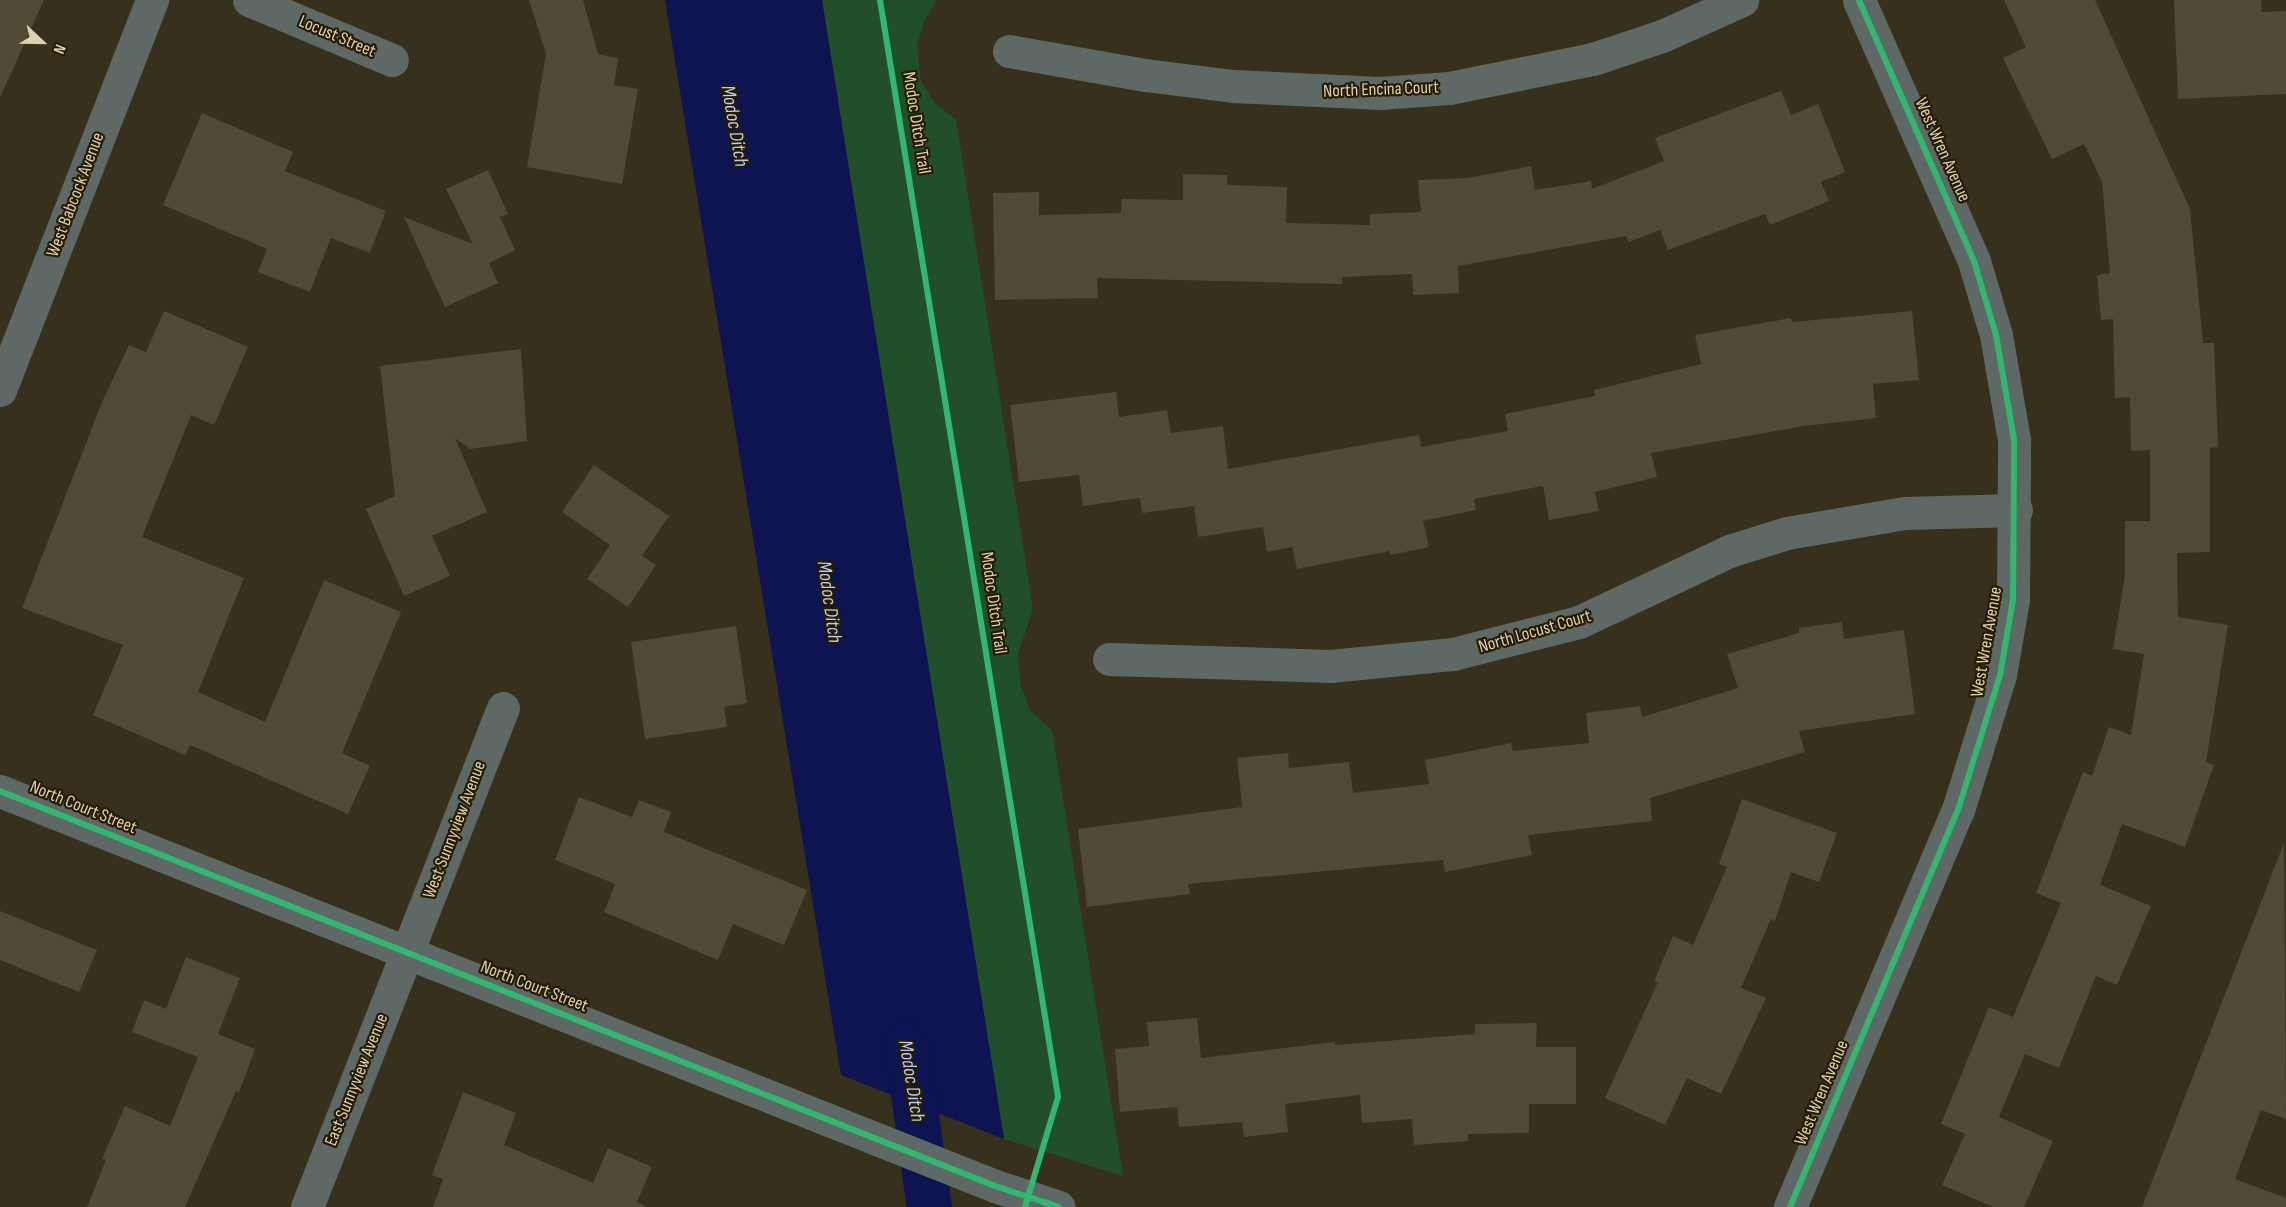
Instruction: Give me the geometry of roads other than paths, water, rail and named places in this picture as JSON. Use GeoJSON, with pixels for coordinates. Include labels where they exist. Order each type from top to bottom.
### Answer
{"type":"FeatureCollection","features":[{"type":"Feature","properties":{"kind":"street","name":"West Babcock Avenue"},"geometry":{"type":"LineString","coordinates":[[0,390],[152,0]]}},
{"type":"Feature","properties":{"kind":"street","name":"Locust Street"},"geometry":{"type":"LineString","coordinates":[[249,0],[392,60]]}},
{"type":"Feature","properties":{"kind":"street","name":"North Encina Court"},"geometry":{"type":"LineString","coordinates":[[1009,51],[1233,86],[1380,93],[1449,88],[1593,59],[1662,36],[1742,0]]}},
{"type":"Feature","properties":{"kind":"street","name":"West Wren Avenue"},"geometry":{"type":"LineString","coordinates":[[1790,1207],[1958,810],[1981,745],[2000,675],[2013,600],[2016,510],[2014,440],[1996,334],[1974,261],[1859,0]]}},
{"type":"Feature","properties":{"kind":"street","name":"North Locust Court"},"geometry":{"type":"LineString","coordinates":[[1109,659],[1330,666],[1453,654],[1579,622],[1730,551],[1787,533],[1904,513],[2016,510]]}},
{"type":"Feature","properties":{"kind":"street","name":"West Sunnyview Avenue"},"geometry":{"type":"LineString","coordinates":[[408,953],[503,708]]}},
{"type":"Feature","properties":{"kind":"street","name":"North Court Street"},"geometry":{"type":"LineString","coordinates":[[0,791],[995,1186],[1059,1207]]}},
{"type":"Feature","properties":{"kind":"street","name":"East Sunnyview Avenue"},"geometry":{"type":"LineString","coordinates":[[307,1207],[408,953]]}},
{"type":"Feature","properties":{"kind":"water"},"geometry":{"type":"Polygon","coordinates":[[[665,0],[822,0],[1004,1139],[841,1075],[665,0]]]}},
{"type":"Feature","properties":{"kind":"waterway","name":"Modoc Ditch"},"geometry":{"type":"LineString","coordinates":[[906,1044],[929,1207]]}}]}
